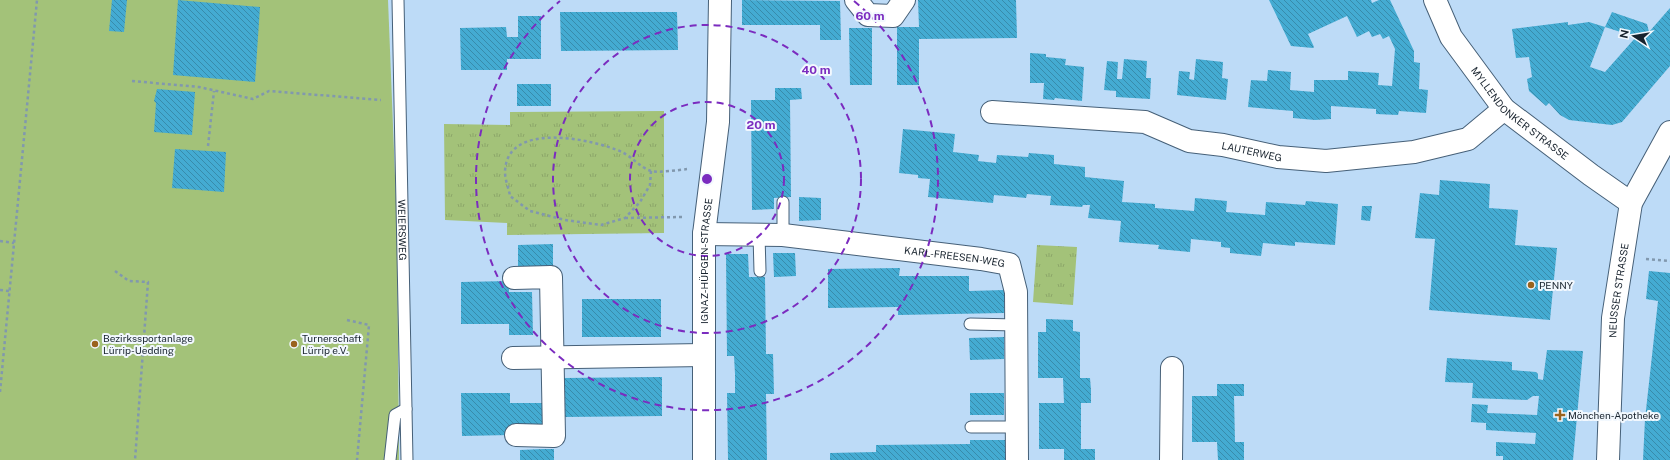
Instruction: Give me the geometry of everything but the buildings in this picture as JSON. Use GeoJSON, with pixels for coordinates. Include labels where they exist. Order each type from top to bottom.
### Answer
{"type":"FeatureCollection","features":[{"type":"Feature","properties":{"kind":"street","name":"IGNAZ-HÜPGEN-STRASSE"},"geometry":{"type":"LineString","coordinates":[[704,460],[703,355],[705,225],[718,122],[720,0]]}},
{"type":"Feature","properties":{"kind":"street"},"geometry":{"type":"LineString","coordinates":[[856,0],[868,15],[893,16],[904,0]]}},
{"type":"Feature","properties":{"kind":"street","name":"MYLLENDONKER STRASSE"},"geometry":{"type":"LineString","coordinates":[[1435,0],[1451,37],[1504,109],[1591,175],[1631,203]]}},
{"type":"Feature","properties":{"kind":"street","name":"LAUTERWEG"},"geometry":{"type":"LineString","coordinates":[[992,112],[1145,122],[1189,141],[1223,145],[1278,157],[1326,160],[1414,152],[1468,139],[1504,109]]}},
{"type":"Feature","properties":{"kind":"street","name":"NEUSSER STRASSE"},"geometry":{"type":"LineString","coordinates":[[1608,460],[1613,318],[1631,203],[1670,132]]}},
{"type":"Feature","properties":{"kind":"street","name":"KARL-FREESEN-WEG"},"geometry":{"type":"LineString","coordinates":[[705,225],[759,235],[783,235],[973,258],[1009,264],[1016,292],[1017,460]]}},
{"type":"Feature","properties":{"kind":"street"},"geometry":{"type":"LineString","coordinates":[[514,278],[551,277],[554,436],[516,435]]}},
{"type":"Feature","properties":{"kind":"street"},"geometry":{"type":"LineString","coordinates":[[513,358],[703,355]]}},
{"type":"Feature","properties":{"kind":"street"},"geometry":{"type":"LineString","coordinates":[[1171,460],[1172,368]]}},
{"type":"Feature","properties":{"kind":"lane","name":"WEIERSWEG"},"geometry":{"type":"LineString","coordinates":[[398,0],[407,460]]}},
{"type":"Feature","properties":{"kind":"lane"},"geometry":{"type":"LineString","coordinates":[[783,202],[783,235]]}},
{"type":"Feature","properties":{"kind":"lane"},"geometry":{"type":"LineString","coordinates":[[759,235],[760,270]]}},
{"type":"Feature","properties":{"kind":"lane"},"geometry":{"type":"LineString","coordinates":[[970,324],[1016,325]]}},
{"type":"Feature","properties":{"kind":"lane"},"geometry":{"type":"LineString","coordinates":[[390,460],[395,415],[406,408]]}},
{"type":"Feature","properties":{"kind":"lane"},"geometry":{"type":"LineString","coordinates":[[971,427],[1017,427]]}},
{"type":"Feature","properties":{"kind":"path"},"geometry":{"type":"LineString","coordinates":[[0,392],[37,0]]}},
{"type":"Feature","properties":{"kind":"path"},"geometry":{"type":"LineString","coordinates":[[132,81],[199,87],[252,99],[269,91],[400,101]]}},
{"type":"Feature","properties":{"kind":"path"},"geometry":{"type":"LineString","coordinates":[[208,146],[214,91]]}},
{"type":"Feature","properties":{"kind":"path"},"geometry":{"type":"LineString","coordinates":[[705,225],[625,218],[602,225],[565,220],[530,211],[510,196],[505,173],[508,158],[521,143],[549,136],[588,141],[622,152],[651,171],[712,169]]}},
{"type":"Feature","properties":{"kind":"path"},"geometry":{"type":"LineString","coordinates":[[625,218],[640,202],[650,185],[651,171]]}},
{"type":"Feature","properties":{"kind":"path"},"geometry":{"type":"LineString","coordinates":[[0,242],[14,243]]}},
{"type":"Feature","properties":{"kind":"path"},"geometry":{"type":"LineString","coordinates":[[114,271],[129,281],[148,282],[135,460]]}},
{"type":"Feature","properties":{"kind":"path"},"geometry":{"type":"LineString","coordinates":[[0,290],[10,291]]}},
{"type":"Feature","properties":{"kind":"path"},"geometry":{"type":"LineString","coordinates":[[347,320],[369,325],[357,460]]}},
{"type":"Feature","properties":{"kind":"green space","name":"Bezirkssportanlage Lürrip-Uedding"},"geometry":{"type":"Polygon","coordinates":[[[0,0],[388,0],[397,227],[399,460],[0,460],[0,0]]]}},
{"type":"Feature","properties":{"kind":"green space"},"geometry":{"type":"Polygon","coordinates":[[[664,111],[664,233],[507,235],[507,223],[445,220],[444,124],[510,125],[510,112],[664,111]]]}},
{"type":"Feature","properties":{"kind":"green space"},"geometry":{"type":"Polygon","coordinates":[[[1037,245],[1077,247],[1073,305],[1033,302],[1037,245]]]}},
{"type":"Feature","properties":{"kind":"place","name":"PENNY"},"geometry":{"type":"Point","coordinates":[1531,285]}},
{"type":"Feature","properties":{"kind":"place","name":"Bezirkssportanlage Lürrip-Uedding"},"geometry":{"type":"Point","coordinates":[95,344]}},
{"type":"Feature","properties":{"kind":"place","name":"Turnerschaft Lürrip e.V."},"geometry":{"type":"Point","coordinates":[294,344]}},
{"type":"Feature","properties":{"kind":"place","name":"Mönchen-Apotheke"},"geometry":{"type":"Point","coordinates":[1560,415]}}]}
